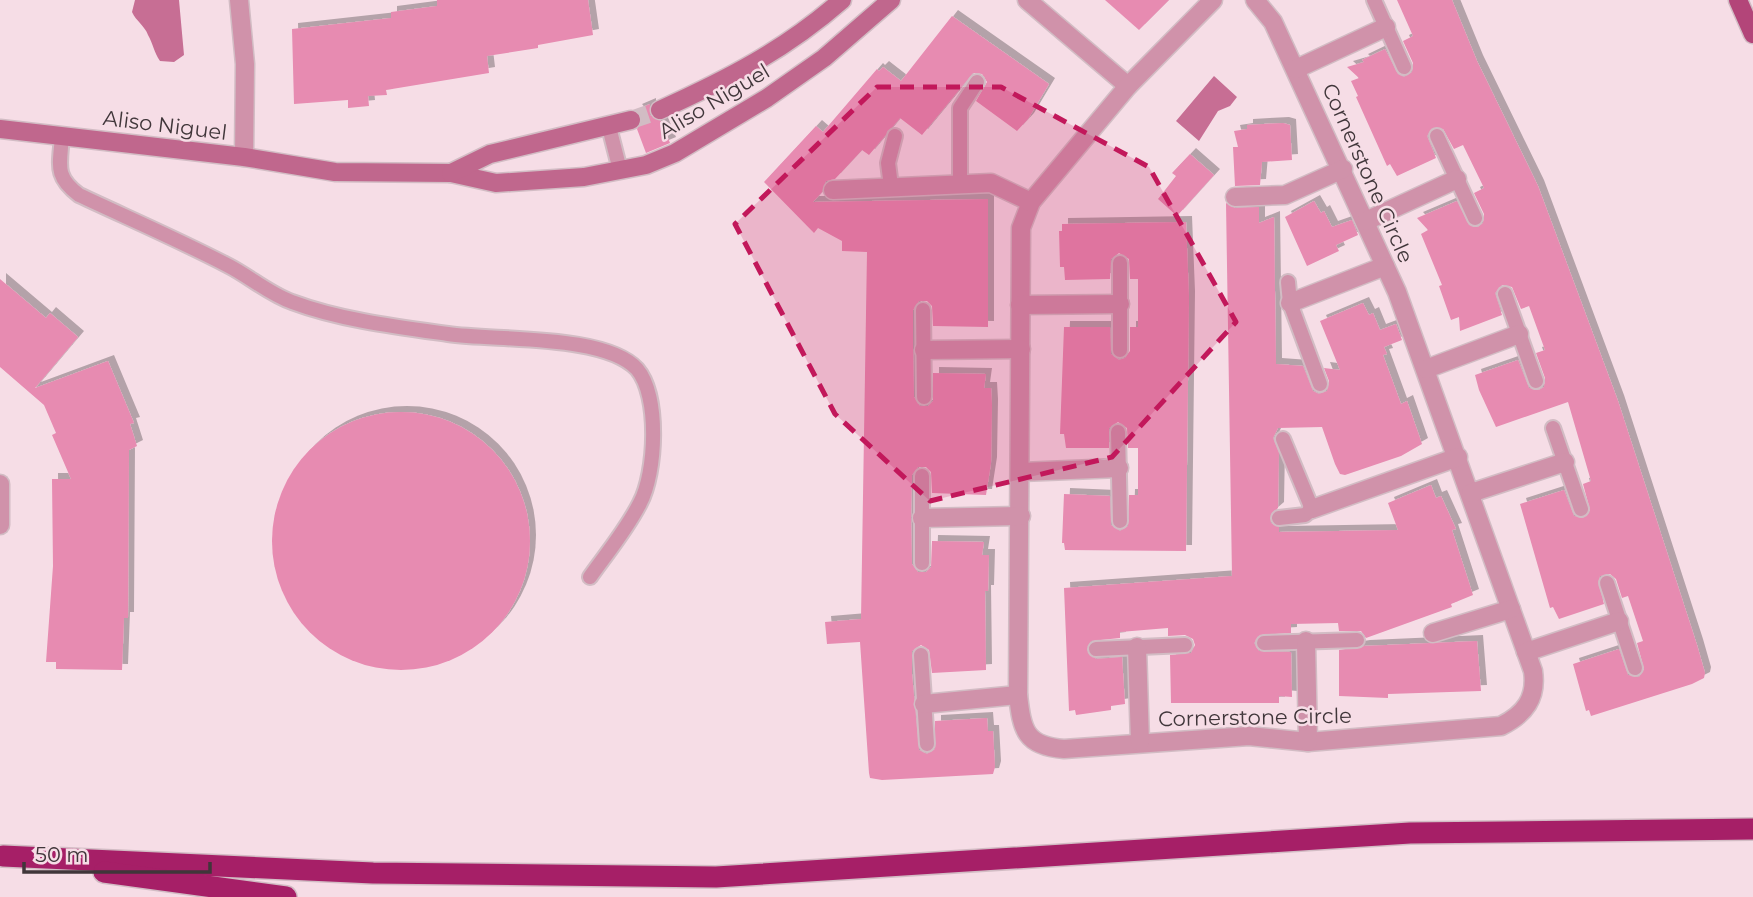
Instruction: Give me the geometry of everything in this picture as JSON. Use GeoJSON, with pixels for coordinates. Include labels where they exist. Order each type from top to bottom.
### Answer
{"type":"FeatureCollection","features":[{"type":"Feature","properties":{"kind":"highway"},"geometry":{"type":"LineString","coordinates":[[1,855],[373,873],[716,877],[1410,832],[1753,829]]}},
{"type":"Feature","properties":{"kind":"highway"},"geometry":{"type":"LineString","coordinates":[[1,855],[224,891],[286,897]]}},
{"type":"Feature","properties":{"kind":"main road"},"geometry":{"type":"LineString","coordinates":[[1738,0],[1753,34]]}},
{"type":"Feature","properties":{"kind":"street"},"geometry":{"type":"LineString","coordinates":[[239,0],[245,64],[244,157]]}},
{"type":"Feature","properties":{"kind":"street","name":"Aliso Niguel"},"geometry":{"type":"LineString","coordinates":[[660,110],[737,75],[804,33],[842,0]]}},
{"type":"Feature","properties":{"kind":"street","name":"Aliso Niguel"},"geometry":{"type":"LineString","coordinates":[[0,129],[244,157],[334,172],[451,173],[496,183],[560,180],[620,170],[675,153],[767,99],[824,58],[891,0]]}},
{"type":"Feature","properties":{"kind":"street"},"geometry":{"type":"LineString","coordinates":[[1027,0],[1128,86]]}},
{"type":"Feature","properties":{"kind":"street","name":"Cornerstone Circle"},"geometry":{"type":"LineString","coordinates":[[1210,1],[1128,86],[1031,202],[1021,228],[1018,695],[1021,725],[1031,739],[1047,748],[1064,749],[1249,736],[1308,742],[1501,726],[1517,718],[1528,706],[1535,688],[1526,652],[1426,369],[1385,266],[1296,69],[1273,22],[1255,0]]}},
{"type":"Feature","properties":{"kind":"street"},"geometry":{"type":"LineString","coordinates":[[1296,69],[1386,26]]}},
{"type":"Feature","properties":{"kind":"street"},"geometry":{"type":"LineString","coordinates":[[804,33],[824,58]]}},
{"type":"Feature","properties":{"kind":"street","name":"Aliso Niguel"},"geometry":{"type":"LineString","coordinates":[[451,173],[490,154],[631,120]]}},
{"type":"Feature","properties":{"kind":"street"},"geometry":{"type":"LineString","coordinates":[[1236,197],[1285,195],[1343,169]]}},
{"type":"Feature","properties":{"kind":"street"},"geometry":{"type":"LineString","coordinates":[[1366,221],[1457,179]]}},
{"type":"Feature","properties":{"kind":"street"},"geometry":{"type":"LineString","coordinates":[[833,190],[991,183],[1031,202]]}},
{"type":"Feature","properties":{"kind":"street"},"geometry":{"type":"LineString","coordinates":[[1290,303],[1385,266]]}},
{"type":"Feature","properties":{"kind":"street"},"geometry":{"type":"LineString","coordinates":[[1020,305],[1120,304]]}},
{"type":"Feature","properties":{"kind":"street"},"geometry":{"type":"LineString","coordinates":[[1426,369],[1519,334]]}},
{"type":"Feature","properties":{"kind":"street"},"geometry":{"type":"LineString","coordinates":[[924,350],[1021,349]]}},
{"type":"Feature","properties":{"kind":"street"},"geometry":{"type":"LineString","coordinates":[[1312,509],[1458,457]]}},
{"type":"Feature","properties":{"kind":"street"},"geometry":{"type":"LineString","coordinates":[[1471,493],[1565,462]]}},
{"type":"Feature","properties":{"kind":"street"},"geometry":{"type":"LineString","coordinates":[[1021,472],[1119,468]]}},
{"type":"Feature","properties":{"kind":"street"},"geometry":{"type":"LineString","coordinates":[[0,484],[0,524]]}},
{"type":"Feature","properties":{"kind":"street"},"geometry":{"type":"LineString","coordinates":[[922,518],[1021,516]]}},
{"type":"Feature","properties":{"kind":"street"},"geometry":{"type":"LineString","coordinates":[[1433,633],[1511,609]]}},
{"type":"Feature","properties":{"kind":"street"},"geometry":{"type":"LineString","coordinates":[[1526,652],[1619,621]]}},
{"type":"Feature","properties":{"kind":"street"},"geometry":{"type":"LineString","coordinates":[[1306,641],[1308,742]]}},
{"type":"Feature","properties":{"kind":"street"},"geometry":{"type":"LineString","coordinates":[[1137,647],[1140,742]]}},
{"type":"Feature","properties":{"kind":"street"},"geometry":{"type":"LineString","coordinates":[[924,704],[1018,695]]}},
{"type":"Feature","properties":{"kind":"lane"},"geometry":{"type":"LineString","coordinates":[[1374,0],[1404,67]]}},
{"type":"Feature","properties":{"kind":"lane"},"geometry":{"type":"LineString","coordinates":[[960,183],[960,108],[977,82]]}},
{"type":"Feature","properties":{"kind":"lane"},"geometry":{"type":"LineString","coordinates":[[609,127],[620,170]]}},
{"type":"Feature","properties":{"kind":"lane"},"geometry":{"type":"LineString","coordinates":[[62,136],[60,174],[65,185],[79,195],[227,265],[291,302],[426,331],[587,345],[618,354],[638,370],[649,392],[653,426],[650,465],[641,502],[590,578]]}},
{"type":"Feature","properties":{"kind":"lane"},"geometry":{"type":"LineString","coordinates":[[891,186],[888,163],[895,136]]}},
{"type":"Feature","properties":{"kind":"lane"},"geometry":{"type":"LineString","coordinates":[[1437,136],[1475,218]]}},
{"type":"Feature","properties":{"kind":"lane"},"geometry":{"type":"LineString","coordinates":[[1120,263],[1120,350]]}},
{"type":"Feature","properties":{"kind":"lane"},"geometry":{"type":"LineString","coordinates":[[1288,282],[1290,303],[1320,384]]}},
{"type":"Feature","properties":{"kind":"lane"},"geometry":{"type":"LineString","coordinates":[[1505,294],[1536,381]]}},
{"type":"Feature","properties":{"kind":"lane"},"geometry":{"type":"LineString","coordinates":[[923,310],[924,397]]}},
{"type":"Feature","properties":{"kind":"lane"},"geometry":{"type":"LineString","coordinates":[[1553,428],[1581,509]]}},
{"type":"Feature","properties":{"kind":"lane"},"geometry":{"type":"LineString","coordinates":[[1118,432],[1120,520]]}},
{"type":"Feature","properties":{"kind":"lane"},"geometry":{"type":"LineString","coordinates":[[1279,518],[1306,515],[1312,509],[1283,439]]}},
{"type":"Feature","properties":{"kind":"lane"},"geometry":{"type":"LineString","coordinates":[[922,476],[922,563]]}},
{"type":"Feature","properties":{"kind":"lane"},"geometry":{"type":"LineString","coordinates":[[1607,583],[1635,668]]}},
{"type":"Feature","properties":{"kind":"lane"},"geometry":{"type":"LineString","coordinates":[[1264,643],[1357,640]]}},
{"type":"Feature","properties":{"kind":"lane"},"geometry":{"type":"LineString","coordinates":[[1096,649],[1185,645]]}},
{"type":"Feature","properties":{"kind":"lane"},"geometry":{"type":"LineString","coordinates":[[921,655],[927,744]]}},
{"type":"Feature","properties":{"kind":"highlighted area"},"geometry":{"type":"Polygon","coordinates":[[[877,87],[1001,87],[1149,167],[1236,322],[1112,457],[930,501],[835,414],[735,224],[877,87]]]}},
{"type":"Feature","properties":{"kind":"shaded area"},"geometry":{"type":"Polygon","coordinates":[[[135,0],[179,0],[184,55],[174,62],[160,61],[147,32],[132,12],[135,0]]]}},
{"type":"Feature","properties":{"kind":"shaded area"},"geometry":{"type":"Polygon","coordinates":[[[1214,76],[1237,97],[1230,106],[1218,111],[1199,141],[1176,121],[1214,76]]]}},
{"type":"Feature","properties":{"kind":"building"},"geometry":{"type":"Polygon","coordinates":[[[437,0],[588,0],[593,35],[487,56],[489,73],[386,90],[387,95],[368,96],[369,106],[348,108],[348,100],[294,104],[292,29],[391,18],[391,12],[437,6],[437,0]]]}},
{"type":"Feature","properties":{"kind":"building"},"geometry":{"type":"Polygon","coordinates":[[[1105,0],[1169,0],[1139,30],[1105,0]]]}},
{"type":"Feature","properties":{"kind":"building"},"geometry":{"type":"Polygon","coordinates":[[[1397,0],[1452,0],[1477,61],[1538,186],[1618,401],[1697,645],[1705,673],[1704,678],[1692,684],[1591,716],[1589,710],[1586,711],[1573,664],[1619,649],[1628,675],[1639,677],[1644,669],[1637,643],[1643,641],[1628,596],[1622,598],[1616,579],[1610,574],[1600,576],[1598,582],[1604,604],[1559,619],[1553,607],[1550,608],[1520,504],[1564,490],[1574,516],[1583,518],[1590,510],[1583,484],[1591,481],[1568,402],[1496,427],[1479,390],[1475,375],[1518,360],[1529,388],[1539,390],[1544,387],[1545,378],[1536,353],[1545,350],[1529,306],[1521,309],[1512,287],[1502,285],[1495,293],[1502,315],[1460,331],[1459,317],[1451,320],[1439,286],[1442,285],[1421,234],[1428,230],[1417,218],[1457,201],[1469,225],[1478,227],[1483,223],[1484,214],[1474,193],[1484,188],[1463,145],[1454,149],[1443,129],[1432,128],[1427,136],[1436,158],[1397,176],[1390,164],[1387,166],[1356,97],[1358,96],[1351,81],[1359,78],[1347,67],[1364,62],[1362,60],[1385,49],[1398,74],[1404,77],[1412,72],[1413,63],[1403,41],[1413,36],[1397,0]]]}},
{"type":"Feature","properties":{"kind":"building"},"geometry":{"type":"Polygon","coordinates":[[[952,16],[1049,84],[1028,119],[1017,131],[976,101],[987,82],[982,74],[973,73],[922,135],[900,118],[869,155],[862,150],[835,179],[826,181],[822,192],[813,202],[988,199],[988,327],[933,326],[932,306],[927,301],[919,301],[913,310],[914,397],[920,406],[928,406],[933,401],[933,373],[986,374],[984,388],[991,388],[992,405],[991,463],[986,495],[932,493],[931,472],[926,467],[918,467],[912,475],[911,518],[912,564],[918,572],[926,572],[931,567],[932,541],[984,542],[982,555],[989,555],[988,591],[985,591],[986,670],[932,673],[929,650],[921,645],[912,651],[912,674],[919,750],[927,754],[935,749],[935,721],[987,718],[988,731],[993,731],[995,767],[993,774],[882,780],[870,778],[869,773],[860,642],[827,644],[825,622],[861,619],[867,252],[842,251],[842,241],[818,228],[814,233],[764,182],[816,126],[823,132],[877,69],[879,71],[883,67],[901,81],[952,16]]]}},
{"type":"Feature","properties":{"kind":"building"},"geometry":{"type":"Polygon","coordinates":[[[650,104],[650,115],[661,121],[670,143],[646,153],[637,129],[642,117],[636,110],[650,104]]]}},
{"type":"Feature","properties":{"kind":"building"},"geometry":{"type":"Polygon","coordinates":[[[1247,125],[1290,125],[1292,160],[1262,162],[1260,185],[1235,186],[1233,147],[1238,147],[1234,131],[1247,129],[1247,125]]]}},
{"type":"Feature","properties":{"kind":"building"},"geometry":{"type":"Polygon","coordinates":[[[1190,154],[1214,175],[1177,216],[1158,199],[1176,176],[1172,173],[1190,154]]]}},
{"type":"Feature","properties":{"kind":"building"},"geometry":{"type":"Polygon","coordinates":[[[1314,201],[1321,213],[1324,211],[1332,227],[1352,220],[1358,235],[1336,245],[1339,251],[1307,266],[1285,217],[1314,201]]]}},
{"type":"Feature","properties":{"kind":"building"},"geometry":{"type":"Polygon","coordinates":[[[1226,203],[1235,208],[1259,207],[1259,223],[1274,217],[1276,364],[1303,366],[1313,391],[1319,394],[1327,391],[1329,381],[1324,368],[1340,370],[1320,321],[1363,303],[1369,315],[1373,313],[1380,330],[1396,324],[1402,340],[1384,347],[1387,354],[1383,355],[1401,404],[1407,401],[1422,444],[1401,456],[1345,475],[1340,474],[1335,464],[1322,427],[1278,428],[1273,438],[1279,453],[1278,508],[1271,514],[1271,523],[1279,527],[1279,532],[1398,530],[1388,503],[1431,485],[1436,498],[1441,496],[1456,529],[1452,530],[1473,595],[1451,604],[1452,607],[1366,638],[1361,631],[1339,631],[1338,623],[1291,624],[1291,633],[1260,635],[1254,643],[1259,651],[1291,652],[1292,697],[1279,696],[1279,703],[1171,703],[1170,655],[1191,653],[1195,645],[1193,639],[1185,635],[1168,636],[1168,628],[1120,632],[1120,638],[1091,641],[1087,650],[1096,659],[1122,657],[1125,704],[1111,706],[1111,710],[1076,715],[1075,710],[1069,711],[1064,588],[1232,576],[1226,203]]]}},
{"type":"Feature","properties":{"kind":"building"},"geometry":{"type":"Polygon","coordinates":[[[1186,222],[1189,297],[1186,551],[1065,550],[1062,543],[1064,494],[1110,496],[1111,525],[1120,531],[1128,526],[1129,495],[1138,495],[1138,448],[1128,448],[1127,428],[1118,422],[1109,428],[1109,448],[1066,448],[1064,434],[1060,434],[1064,327],[1110,327],[1111,354],[1119,360],[1125,358],[1130,351],[1130,327],[1138,327],[1138,279],[1130,279],[1129,259],[1119,253],[1111,259],[1110,279],[1065,280],[1064,267],[1060,267],[1059,231],[1062,231],[1062,224],[1186,222]]]}},
{"type":"Feature","properties":{"kind":"building"},"geometry":{"type":"Polygon","coordinates":[[[0,279],[46,318],[50,313],[78,337],[35,388],[108,361],[134,423],[130,424],[137,446],[129,450],[128,618],[124,618],[122,670],[56,669],[56,662],[46,662],[53,566],[52,479],[71,479],[52,435],[56,433],[44,405],[0,367],[0,279]]]}},
{"type":"Feature","properties":{"kind":"building"},"geometry":{"type":"Polygon","coordinates":[[[388,412],[414,412],[439,417],[462,427],[483,441],[501,459],[515,480],[525,503],[530,541],[525,579],[515,602],[501,623],[483,641],[462,655],[439,665],[414,670],[388,670],[363,665],[340,655],[319,641],[301,623],[287,602],[277,579],[272,554],[272,528],[277,503],[287,480],[301,459],[319,441],[340,427],[363,417],[388,412]]]}},
{"type":"Feature","properties":{"kind":"building"},"geometry":{"type":"Polygon","coordinates":[[[1477,641],[1481,691],[1388,694],[1388,698],[1339,696],[1339,650],[1364,646],[1477,641]]]}},
{"type":"Feature","properties":{"kind":"tunnel"},"geometry":{"type":"LineString","coordinates":[[631,120],[660,110]]}}]}
